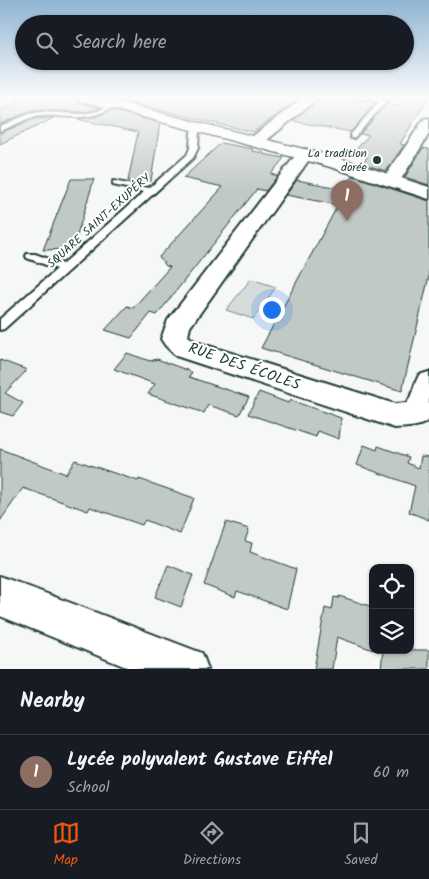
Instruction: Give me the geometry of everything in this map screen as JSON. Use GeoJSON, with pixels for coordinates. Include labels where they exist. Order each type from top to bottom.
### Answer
{"type":"FeatureCollection","features":[{"type":"Feature","properties":{"kind":"street"},"geometry":{"type":"LineString","coordinates":[[208,129],[305,154],[429,193]]}},
{"type":"Feature","properties":{"kind":"street"},"geometry":{"type":"LineString","coordinates":[[255,142],[271,129]]}},
{"type":"Feature","properties":{"kind":"street"},"geometry":{"type":"LineString","coordinates":[[392,181],[424,129]]}},
{"type":"Feature","properties":{"kind":"street","name":"RUE DES ÉCOLES"},"geometry":{"type":"LineString","coordinates":[[305,154],[177,326],[174,339],[186,349],[395,416],[416,414],[426,400],[429,383]]}},
{"type":"Feature","properties":{"kind":"street"},"geometry":{"type":"LineString","coordinates":[[0,596],[186,669]]}},
{"type":"Feature","properties":{"kind":"lane","name":"SQUARE SAINT-EXUPÉRY"},"geometry":{"type":"LineString","coordinates":[[0,326],[190,156],[194,148],[195,131],[197,129]]}},
{"type":"Feature","properties":{"kind":"lane"},"geometry":{"type":"LineString","coordinates":[[354,136],[360,129]]}},
{"type":"Feature","properties":{"kind":"lane"},"geometry":{"type":"LineString","coordinates":[[116,183],[150,191]]}},
{"type":"Feature","properties":{"kind":"lane"},"geometry":{"type":"LineString","coordinates":[[31,256],[64,268]]}},
{"type":"Feature","properties":{"kind":"shaded area"},"geometry":{"type":"Polygon","coordinates":[[[251,279],[276,287],[253,319],[226,310],[251,279]]]}},
{"type":"Feature","properties":{"kind":"building"},"geometry":{"type":"Polygon","coordinates":[[[9,129],[31,129],[0,144],[0,133],[9,129]]]}},
{"type":"Feature","properties":{"kind":"building"},"geometry":{"type":"Polygon","coordinates":[[[125,129],[159,129],[151,181],[128,181],[138,132],[125,129]]]}},
{"type":"Feature","properties":{"kind":"building"},"geometry":{"type":"Polygon","coordinates":[[[241,129],[257,129],[253,132],[241,129]]]}},
{"type":"Feature","properties":{"kind":"building"},"geometry":{"type":"Polygon","coordinates":[[[336,129],[353,129],[351,132],[336,129]]]}},
{"type":"Feature","properties":{"kind":"building"},"geometry":{"type":"Polygon","coordinates":[[[364,129],[409,129],[400,144],[404,145],[386,171],[363,164],[367,157],[352,154],[369,135],[360,134],[364,129]]]}},
{"type":"Feature","properties":{"kind":"building"},"geometry":{"type":"Polygon","coordinates":[[[221,143],[253,149],[252,151],[284,158],[271,174],[277,176],[266,191],[257,189],[157,315],[151,313],[131,338],[105,330],[127,306],[133,308],[170,267],[166,266],[159,257],[223,187],[183,178],[221,143]]]}},
{"type":"Feature","properties":{"kind":"building"},"geometry":{"type":"Polygon","coordinates":[[[423,148],[429,149],[429,185],[405,177],[423,148]]]}},
{"type":"Feature","properties":{"kind":"building"},"geometry":{"type":"Polygon","coordinates":[[[353,176],[429,201],[429,276],[402,391],[261,348],[338,205],[286,195],[297,180],[344,189],[353,176]]]}},
{"type":"Feature","properties":{"kind":"building"},"geometry":{"type":"Polygon","coordinates":[[[71,179],[94,179],[73,249],[43,250],[71,179]]]}},
{"type":"Feature","properties":{"kind":"building"},"geometry":{"type":"Polygon","coordinates":[[[127,353],[150,361],[157,359],[192,372],[189,377],[249,397],[239,415],[208,405],[204,413],[148,394],[155,384],[114,369],[127,353]]]}},
{"type":"Feature","properties":{"kind":"building"},"geometry":{"type":"Polygon","coordinates":[[[0,360],[27,370],[5,393],[23,403],[13,416],[0,412],[0,360]]]}},
{"type":"Feature","properties":{"kind":"building"},"geometry":{"type":"Polygon","coordinates":[[[259,392],[288,403],[290,400],[341,418],[339,439],[318,431],[316,437],[248,414],[259,392]]]}},
{"type":"Feature","properties":{"kind":"building"},"geometry":{"type":"Polygon","coordinates":[[[364,445],[377,450],[378,446],[409,457],[407,463],[419,468],[421,456],[429,457],[429,520],[409,512],[415,486],[357,465],[364,445]]]}},
{"type":"Feature","properties":{"kind":"building"},"geometry":{"type":"Polygon","coordinates":[[[0,449],[66,474],[75,460],[194,498],[180,534],[145,520],[142,525],[90,507],[88,511],[23,488],[0,521],[0,449]]]}},
{"type":"Feature","properties":{"kind":"building"},"geometry":{"type":"Polygon","coordinates":[[[226,522],[249,529],[245,541],[252,543],[250,552],[296,569],[287,609],[237,591],[235,597],[204,585],[226,522]]]}},
{"type":"Feature","properties":{"kind":"building"},"geometry":{"type":"Polygon","coordinates":[[[168,565],[193,575],[181,607],[155,597],[168,565]]]}},
{"type":"Feature","properties":{"kind":"building"},"geometry":{"type":"Polygon","coordinates":[[[339,596],[369,606],[369,649],[337,637],[332,669],[314,669],[325,608],[332,610],[334,597],[339,598],[339,596]]]}},
{"type":"Feature","properties":{"kind":"building"},"geometry":{"type":"Polygon","coordinates":[[[414,650],[429,650],[429,669],[381,669],[383,654],[414,654],[414,650]]]}},
{"type":"Feature","properties":{"kind":"place","name":"La tradition dorée"},"geometry":{"type":"Point","coordinates":[377,160]}},
{"type":"Feature","properties":{"kind":"place","name":"Lycée polyvalent Gustave Eiffel"},"geometry":{"type":"Point","coordinates":[347,221]}}]}
